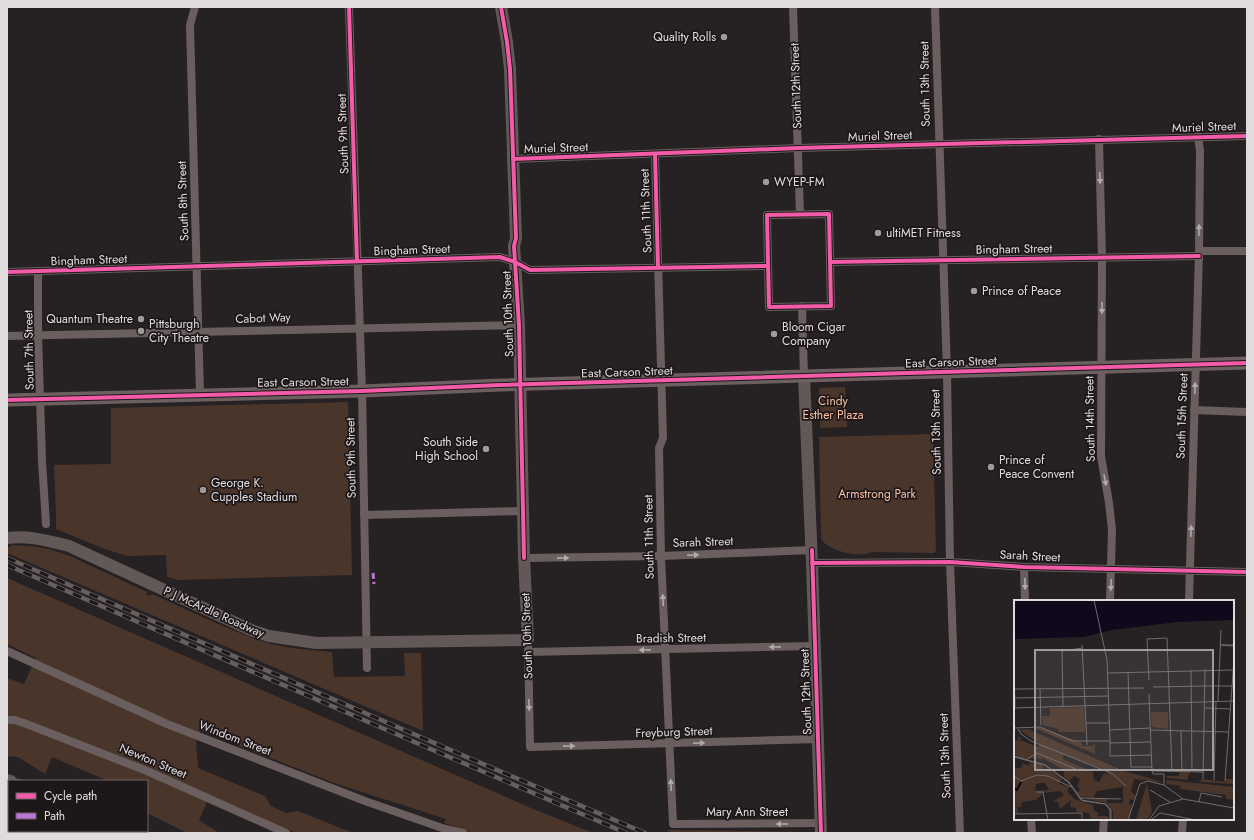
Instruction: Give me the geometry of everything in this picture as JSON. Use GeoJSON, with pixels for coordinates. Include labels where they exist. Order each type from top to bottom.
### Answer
{"type":"FeatureCollection","features":[{"type":"Feature","properties":{"kind":"main road","name":"South 10th Street"},"geometry":{"type":"LineString","coordinates":[[500,7],[507,42],[510,69],[516,238],[514,246],[519,325],[524,558],[528,640]]}},
{"type":"Feature","properties":{"kind":"main road","name":"East Carson Street"},"geometry":{"type":"LineString","coordinates":[[7,400],[362,391],[520,384],[1247,363]]}},
{"type":"Feature","properties":{"kind":"main road","name":"South 12th Street"},"geometry":{"type":"LineString","coordinates":[[804,376],[812,550],[821,828]]}},
{"type":"Feature","properties":{"kind":"main road","name":"P J McArdle Roadway"},"geometry":{"type":"LineString","coordinates":[[7,538],[14,536],[38,538],[68,546],[251,630],[270,636],[316,643],[528,640]]}},
{"type":"Feature","properties":{"kind":"street","name":"South 8th Street"},"geometry":{"type":"LineString","coordinates":[[195,7],[190,25],[200,394]]}},
{"type":"Feature","properties":{"kind":"street","name":"South 9th Street"},"geometry":{"type":"LineString","coordinates":[[349,7],[362,391],[367,668]]}},
{"type":"Feature","properties":{"kind":"street","name":"South 12th Street"},"geometry":{"type":"LineString","coordinates":[[794,7],[800,214]]}},
{"type":"Feature","properties":{"kind":"street","name":"South 13th Street"},"geometry":{"type":"LineString","coordinates":[[935,7],[938,144],[947,372],[950,562],[960,833]]}},
{"type":"Feature","properties":{"kind":"street","name":"Muriel Street"},"geometry":{"type":"LineString","coordinates":[[513,159],[798,148],[1198,136],[1247,136]]}},
{"type":"Feature","properties":{"kind":"street","name":"South 15th Street"},"geometry":{"type":"LineString","coordinates":[[1189,600],[1199,253],[1200,151],[1198,136]]}},
{"type":"Feature","properties":{"kind":"street","name":"South 14th Street"},"geometry":{"type":"LineString","coordinates":[[1099,139],[1102,258],[1101,456],[1112,530],[1110,600]]}},
{"type":"Feature","properties":{"kind":"street","name":"South 11th Street"},"geometry":{"type":"LineString","coordinates":[[655,154],[663,438],[659,448],[661,556],[673,824]]}},
{"type":"Feature","properties":{"kind":"street"},"geometry":{"type":"LineString","coordinates":[[829,214],[830,262],[831,306],[769,307],[767,215],[829,214]]}},
{"type":"Feature","properties":{"kind":"street","name":"Bingham Street"},"geometry":{"type":"LineString","coordinates":[[830,262],[1102,258],[1247,251]]}},
{"type":"Feature","properties":{"kind":"street","name":"Bingham Street"},"geometry":{"type":"LineString","coordinates":[[7,272],[500,257],[516,262],[530,270],[768,266]]}},
{"type":"Feature","properties":{"kind":"street","name":"South 7th Street"},"geometry":{"type":"LineString","coordinates":[[38,271],[40,400],[46,524]]}},
{"type":"Feature","properties":{"kind":"street","name":"South 12th Street"},"geometry":{"type":"LineString","coordinates":[[802,306],[804,376]]}},
{"type":"Feature","properties":{"kind":"street","name":"Cabot Way"},"geometry":{"type":"LineString","coordinates":[[7,336],[519,325]]}},
{"type":"Feature","properties":{"kind":"street"},"geometry":{"type":"LineString","coordinates":[[1194,410],[1247,412]]}},
{"type":"Feature","properties":{"kind":"street"},"geometry":{"type":"LineString","coordinates":[[364,515],[523,511]]}},
{"type":"Feature","properties":{"kind":"street","name":"Sarah Street"},"geometry":{"type":"LineString","coordinates":[[524,558],[661,556],[812,550]]}},
{"type":"Feature","properties":{"kind":"street","name":"Sarah Street"},"geometry":{"type":"LineString","coordinates":[[812,562],[950,562],[1024,567],[1247,572]]}},
{"type":"Feature","properties":{"kind":"street"},"geometry":{"type":"LineString","coordinates":[[1024,567],[1025,600]]}},
{"type":"Feature","properties":{"kind":"street","name":"South 10th Street"},"geometry":{"type":"LineString","coordinates":[[528,640],[530,747]]}},
{"type":"Feature","properties":{"kind":"street","name":"Bradish Street"},"geometry":{"type":"LineString","coordinates":[[528,652],[814,646]]}},
{"type":"Feature","properties":{"kind":"street","name":"Windom Street"},"geometry":{"type":"LineString","coordinates":[[7,651],[167,724],[365,801],[444,830],[462,833]]}},
{"type":"Feature","properties":{"kind":"street","name":"Newton Street"},"geometry":{"type":"LineString","coordinates":[[7,720],[14,720],[24,723],[147,771],[286,833]]}},
{"type":"Feature","properties":{"kind":"street","name":"Freyburg Street"},"geometry":{"type":"LineString","coordinates":[[530,747],[818,739]]}},
{"type":"Feature","properties":{"kind":"street"},"geometry":{"type":"LineString","coordinates":[[1031,820],[1032,833]]}},
{"type":"Feature","properties":{"kind":"street"},"geometry":{"type":"LineString","coordinates":[[1103,833],[1104,820]]}},
{"type":"Feature","properties":{"kind":"street"},"geometry":{"type":"LineString","coordinates":[[1182,833],[1183,820]]}},
{"type":"Feature","properties":{"kind":"street","name":"Mary Ann Street"},"geometry":{"type":"LineString","coordinates":[[673,824],[821,828]]}},
{"type":"Feature","properties":{"kind":"green space","name":"Cindy Esther Plaza"},"geometry":{"type":"Polygon","coordinates":[[[845,387],[847,427],[820,428],[819,388],[845,387]]]}},
{"type":"Feature","properties":{"kind":"green space","name":"George K. Cupples Stadium"},"geometry":{"type":"Polygon","coordinates":[[[348,402],[352,575],[178,580],[167,577],[166,555],[127,556],[102,548],[56,529],[54,465],[111,464],[111,408],[348,402]]]}},
{"type":"Feature","properties":{"kind":"green space","name":"Armstrong Park"},"geometry":{"type":"Polygon","coordinates":[[[933,434],[936,550],[934,553],[871,552],[866,554],[852,554],[836,550],[824,542],[821,538],[819,437],[933,434]]]}},
{"type":"Feature","properties":{"kind":"green space"},"geometry":{"type":"Polygon","coordinates":[[[11,545],[49,549],[70,556],[147,592],[146,594],[150,596],[152,594],[224,626],[268,643],[292,648],[332,652],[334,677],[405,676],[404,653],[421,653],[423,731],[7,553],[7,547],[11,547],[11,545]]]}},
{"type":"Feature","properties":{"kind":"green space"},"geometry":{"type":"Polygon","coordinates":[[[7,578],[531,808],[593,833],[473,833],[444,823],[446,819],[337,784],[201,731],[196,741],[198,768],[265,796],[271,806],[286,813],[298,811],[353,833],[296,833],[210,795],[199,820],[219,833],[187,833],[148,814],[148,780],[106,780],[52,757],[45,774],[18,757],[7,756],[7,678],[24,684],[36,658],[7,644],[7,578]]]}},
{"type":"Feature","properties":{"kind":"green space"},"geometry":{"type":"Polygon","coordinates":[[[8,789],[8,832],[12,832],[7,833],[8,789]]]}},
{"type":"Feature","properties":{"kind":"green space"},"geometry":{"type":"Polygon","coordinates":[[[666,830],[812,832],[813,833],[674,833],[666,830]]]}},
{"type":"Feature","properties":{"kind":"green space"},"geometry":{"type":"Polygon","coordinates":[[[12,832],[74,832],[73,833],[12,832]]]}},
{"type":"Feature","properties":{"kind":"tram line"},"geometry":{"type":"LineString","coordinates":[[7,777],[20,780]]}},
{"type":"Feature","properties":{"kind":"railway"},"geometry":{"type":"LineString","coordinates":[[7,558],[645,833]]}},
{"type":"Feature","properties":{"kind":"railway"},"geometry":{"type":"LineString","coordinates":[[7,565],[626,833]]}},
{"type":"Feature","properties":{"kind":"marked path"},"geometry":{"type":"LineString","coordinates":[[373,573],[374,584]]}},
{"type":"Feature","properties":{"kind":"cycle path"},"geometry":{"type":"LineString","coordinates":[[349,7],[357,261]]}},
{"type":"Feature","properties":{"kind":"cycle path"},"geometry":{"type":"LineString","coordinates":[[501,7],[510,69],[516,238],[514,246],[519,325],[524,558]]}},
{"type":"Feature","properties":{"kind":"cycle path"},"geometry":{"type":"LineString","coordinates":[[513,159],[798,148],[1247,136]]}},
{"type":"Feature","properties":{"kind":"cycle path"},"geometry":{"type":"LineString","coordinates":[[655,154],[658,267]]}},
{"type":"Feature","properties":{"kind":"cycle path"},"geometry":{"type":"LineString","coordinates":[[829,214],[831,306],[769,307],[767,215],[829,214]]}},
{"type":"Feature","properties":{"kind":"cycle path"},"geometry":{"type":"LineString","coordinates":[[830,262],[1199,256]]}},
{"type":"Feature","properties":{"kind":"cycle path"},"geometry":{"type":"LineString","coordinates":[[7,272],[500,257],[515,262],[530,270],[768,266]]}},
{"type":"Feature","properties":{"kind":"cycle path"},"geometry":{"type":"LineString","coordinates":[[7,400],[362,391],[500,385],[1247,363]]}},
{"type":"Feature","properties":{"kind":"cycle path"},"geometry":{"type":"LineString","coordinates":[[812,550],[821,833]]}},
{"type":"Feature","properties":{"kind":"cycle path"},"geometry":{"type":"LineString","coordinates":[[812,563],[950,562],[1024,567],[1247,572]]}},
{"type":"Feature","properties":{"kind":"place","name":"Quality Rolls"},"geometry":{"type":"Point","coordinates":[724,37]}},
{"type":"Feature","properties":{"kind":"place","name":"WYEP-FM"},"geometry":{"type":"Point","coordinates":[766,182]}},
{"type":"Feature","properties":{"kind":"place","name":"ultiMET Fitness"},"geometry":{"type":"Point","coordinates":[878,233]}},
{"type":"Feature","properties":{"kind":"place","name":"Prince of Peace"},"geometry":{"type":"Point","coordinates":[974,291]}},
{"type":"Feature","properties":{"kind":"place","name":"Quantum Theatre"},"geometry":{"type":"Point","coordinates":[141,319]}},
{"type":"Feature","properties":{"kind":"place","name":"Pittsburgh City Theatre"},"geometry":{"type":"Point","coordinates":[141,331]}},
{"type":"Feature","properties":{"kind":"place","name":"Bloom Cigar Company"},"geometry":{"type":"Point","coordinates":[774,334]}},
{"type":"Feature","properties":{"kind":"place","name":"South Side High School"},"geometry":{"type":"Point","coordinates":[486,449]}},
{"type":"Feature","properties":{"kind":"place","name":"Prince of Peace Convent"},"geometry":{"type":"Point","coordinates":[991,467]}},
{"type":"Feature","properties":{"kind":"place","name":"George K. Cupples Stadium"},"geometry":{"type":"Point","coordinates":[203,490]}}]}
